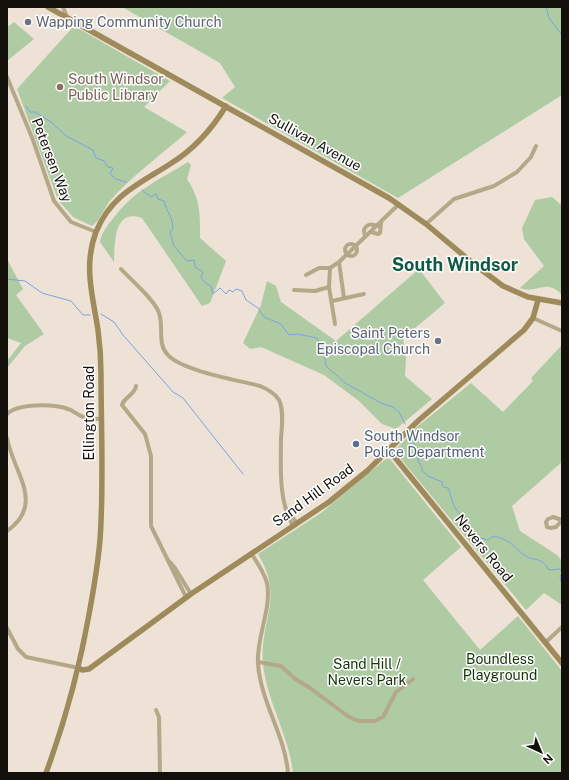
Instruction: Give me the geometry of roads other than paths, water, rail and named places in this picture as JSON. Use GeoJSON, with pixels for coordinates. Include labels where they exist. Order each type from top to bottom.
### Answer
{"type":"FeatureCollection","features":[{"type":"Feature","properties":{"kind":"main road","name":"Sullivan Avenue"},"geometry":{"type":"LineString","coordinates":[[48,7],[399,204],[426,224],[494,280],[514,292],[538,300],[562,303]]}},
{"type":"Feature","properties":{"kind":"main road","name":"Ellington Road"},"geometry":{"type":"LineString","coordinates":[[46,773],[67,714],[79,668],[100,540],[100,346],[90,288],[89,266],[96,232],[116,200],[133,186],[170,164],[192,148],[226,106]]}},
{"type":"Feature","properties":{"kind":"main road","name":"Sand Hill Road"},"geometry":{"type":"LineString","coordinates":[[79,668],[91,666],[189,595],[349,486],[419,420],[528,327],[533,318],[538,300]]}},
{"type":"Feature","properties":{"kind":"main road","name":"Nevers Road"},"geometry":{"type":"LineString","coordinates":[[388,449],[562,663]]}},
{"type":"Feature","properties":{"kind":"street"},"geometry":{"type":"LineString","coordinates":[[63,7],[67,17]]}},
{"type":"Feature","properties":{"kind":"street","name":"Petersen Way"},"geometry":{"type":"LineString","coordinates":[[7,77],[33,140],[54,201],[71,222],[96,232]]}},
{"type":"Feature","properties":{"kind":"street"},"geometry":{"type":"LineString","coordinates":[[426,224],[454,199],[494,186],[517,172],[531,157],[536,146]]}},
{"type":"Feature","properties":{"kind":"street"},"geometry":{"type":"LineString","coordinates":[[306,275],[319,268],[330,268],[339,262],[399,204]]}},
{"type":"Feature","properties":{"kind":"street"},"geometry":{"type":"LineString","coordinates":[[366,237],[364,230],[367,226],[371,224],[379,224]]}},
{"type":"Feature","properties":{"kind":"street"},"geometry":{"type":"LineString","coordinates":[[370,232],[376,234],[380,233],[379,224]]}},
{"type":"Feature","properties":{"kind":"street"},"geometry":{"type":"LineString","coordinates":[[346,255],[346,245],[356,246]]}},
{"type":"Feature","properties":{"kind":"street"},"geometry":{"type":"LineString","coordinates":[[346,255],[353,257],[356,256],[356,246]]}},
{"type":"Feature","properties":{"kind":"street"},"geometry":{"type":"LineString","coordinates":[[339,262],[344,298]]}},
{"type":"Feature","properties":{"kind":"street"},"geometry":{"type":"LineString","coordinates":[[330,268],[329,288],[332,301],[331,311],[335,324]]}},
{"type":"Feature","properties":{"kind":"street"},"geometry":{"type":"LineString","coordinates":[[121,269],[156,306],[159,314],[162,346],[168,355],[177,363],[190,368],[269,389],[277,397],[280,402],[281,413],[283,497],[286,509],[295,524]]}},
{"type":"Feature","properties":{"kind":"street"},"geometry":{"type":"LineString","coordinates":[[294,290],[315,291],[329,288]]}},
{"type":"Feature","properties":{"kind":"street"},"geometry":{"type":"LineString","coordinates":[[332,301],[364,294]]}},
{"type":"Feature","properties":{"kind":"street"},"geometry":{"type":"LineString","coordinates":[[533,318],[562,330]]}},
{"type":"Feature","properties":{"kind":"street"},"geometry":{"type":"LineString","coordinates":[[136,386],[134,392],[123,402],[122,405],[140,427],[151,456],[151,526],[189,595]]}},
{"type":"Feature","properties":{"kind":"street"},"geometry":{"type":"LineString","coordinates":[[7,407],[8,413],[24,407],[41,405],[59,406],[70,409],[85,418],[100,419]]}},
{"type":"Feature","properties":{"kind":"street"},"geometry":{"type":"LineString","coordinates":[[7,438],[25,489],[27,502],[24,513],[16,525],[7,531]]}},
{"type":"Feature","properties":{"kind":"street"},"geometry":{"type":"LineString","coordinates":[[251,553],[259,564],[267,583],[267,607],[260,635],[258,662],[265,698],[284,748],[288,773]]}},
{"type":"Feature","properties":{"kind":"street"},"geometry":{"type":"LineString","coordinates":[[546,642],[562,627]]}},
{"type":"Feature","properties":{"kind":"street"},"geometry":{"type":"LineString","coordinates":[[7,628],[18,649],[26,657],[79,668]]}},
{"type":"Feature","properties":{"kind":"street"},"geometry":{"type":"LineString","coordinates":[[258,662],[280,666],[294,678],[349,717],[359,721],[375,721],[383,717],[396,692],[413,679]]}},
{"type":"Feature","properties":{"kind":"street"},"geometry":{"type":"LineString","coordinates":[[156,710],[159,717],[160,773]]}},
{"type":"Feature","properties":{"kind":"waterway"},"geometry":{"type":"LineString","coordinates":[[546,7],[549,18],[562,35]]}},
{"type":"Feature","properties":{"kind":"waterway"},"geometry":{"type":"LineString","coordinates":[[26,106],[30,112],[35,112],[51,122],[66,136],[93,150],[96,158],[104,161],[108,167],[113,168],[110,174],[116,179],[126,182]]}},
{"type":"Feature","properties":{"kind":"waterway"},"geometry":{"type":"LineString","coordinates":[[142,190],[151,197],[156,194],[158,199],[164,201],[171,217],[173,228],[170,232],[174,246],[187,261],[194,260],[195,267],[203,272],[201,278],[211,286],[213,294],[220,288],[226,294],[229,290],[233,292],[236,289],[242,291],[246,300],[258,308],[264,317],[281,324],[289,335],[297,334],[317,338],[324,351],[326,366],[345,383],[381,403],[393,407],[399,412],[405,424]]}},
{"type":"Feature","properties":{"kind":"waterway"},"geometry":{"type":"LineString","coordinates":[[7,279],[25,281],[42,293],[71,301],[83,315],[90,315]]}},
{"type":"Feature","properties":{"kind":"waterway"},"geometry":{"type":"LineString","coordinates":[[101,314],[114,322],[123,335],[173,392],[183,398],[243,474]]}},
{"type":"Feature","properties":{"kind":"waterway"},"geometry":{"type":"LineString","coordinates":[[412,433],[415,447],[419,451],[418,461],[422,467],[422,471],[428,476],[442,482],[443,487],[448,488],[455,507],[475,536],[487,540],[494,536],[500,538],[509,542],[529,558],[541,561],[549,570],[560,569],[562,572]]}},
{"type":"Feature","properties":{"kind":"waterway"},"geometry":{"type":"LineString","coordinates":[[562,573],[560,576],[562,586]]}},
{"type":"Feature","properties":{"kind":"place","name":"Wapping Community Church"},"geometry":{"type":"Point","coordinates":[28,22]}},
{"type":"Feature","properties":{"kind":"place","name":"South Windsor Public Library"},"geometry":{"type":"Point","coordinates":[60,87]}},
{"type":"Feature","properties":{"kind":"place","name":"Saint Peters Episcopal Church"},"geometry":{"type":"Point","coordinates":[438,341]}},
{"type":"Feature","properties":{"kind":"place","name":"South Windsor Police Department"},"geometry":{"type":"Point","coordinates":[356,444]}},
{"type":"Feature","properties":{"kind":"district","name":"South Windsor"},"geometry":{"type":"Point","coordinates":[455,265]}},
{"type":"Feature","properties":{"kind":"park label","name":"Boundless Playground"},"geometry":{"type":"Point","coordinates":[500,668]}},
{"type":"Feature","properties":{"kind":"park label","name":"Sand Hill / Nevers Park"},"geometry":{"type":"Point","coordinates":[367,672]}}]}
